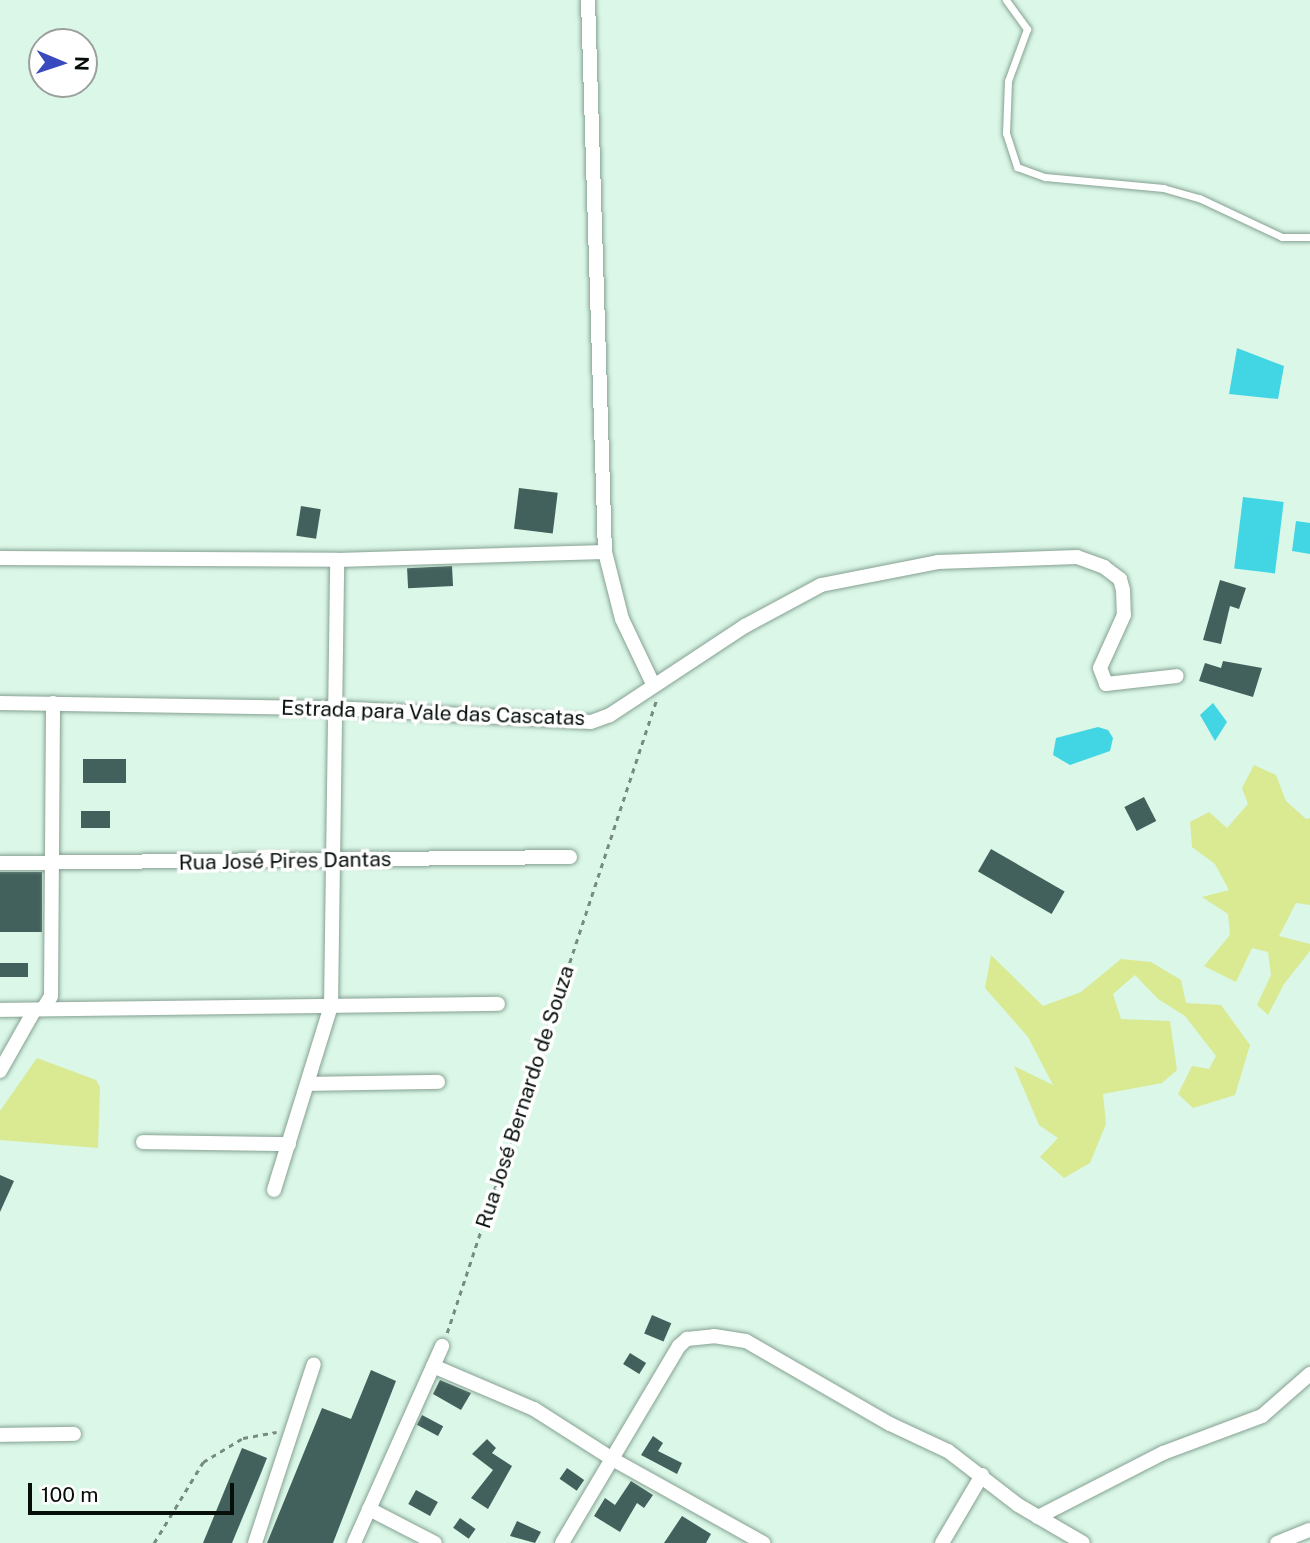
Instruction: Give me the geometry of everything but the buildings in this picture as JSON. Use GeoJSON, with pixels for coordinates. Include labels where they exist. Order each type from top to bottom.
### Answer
{"type":"FeatureCollection","features":[{"type":"Feature","properties":{"kind":"street"},"geometry":{"type":"LineString","coordinates":[[588,0],[604,552],[622,619],[658,681]]}},
{"type":"Feature","properties":{"kind":"street"},"geometry":{"type":"LineString","coordinates":[[0,558],[337,560],[604,552]]}},
{"type":"Feature","properties":{"kind":"street","name":"Estrada para Vale das Cascatas"},"geometry":{"type":"LineString","coordinates":[[0,703],[334,708],[576,723],[610,715],[658,681],[821,585],[938,562],[1077,557],[1104,567],[1120,579],[1123,590],[1124,615],[1100,668],[1105,684],[1177,676]]}},
{"type":"Feature","properties":{"kind":"street"},"geometry":{"type":"LineString","coordinates":[[274,1190],[331,1006],[329,860],[337,560]]}},
{"type":"Feature","properties":{"kind":"street"},"geometry":{"type":"LineString","coordinates":[[0,1071],[38,1010],[51,996],[50,864],[54,703]]}},
{"type":"Feature","properties":{"kind":"street","name":"Rua José Pires Dantas"},"geometry":{"type":"LineString","coordinates":[[0,863],[570,857]]}},
{"type":"Feature","properties":{"kind":"street"},"geometry":{"type":"LineString","coordinates":[[0,1010],[498,1004]]}},
{"type":"Feature","properties":{"kind":"street"},"geometry":{"type":"LineString","coordinates":[[308,1084],[438,1082]]}},
{"type":"Feature","properties":{"kind":"street"},"geometry":{"type":"LineString","coordinates":[[143,1142],[289,1144]]}},
{"type":"Feature","properties":{"kind":"street"},"geometry":{"type":"LineString","coordinates":[[562,1543],[614,1460],[679,1346],[687,1339],[714,1336],[746,1341],[784,1360],[890,1424],[948,1451],[1038,1517],[1083,1543]]}},
{"type":"Feature","properties":{"kind":"street"},"geometry":{"type":"LineString","coordinates":[[354,1543],[442,1346]]}},
{"type":"Feature","properties":{"kind":"street"},"geometry":{"type":"LineString","coordinates":[[255,1543],[314,1364]]}},
{"type":"Feature","properties":{"kind":"street"},"geometry":{"type":"LineString","coordinates":[[433,1366],[534,1409],[614,1460],[763,1543]]}},
{"type":"Feature","properties":{"kind":"street"},"geometry":{"type":"LineString","coordinates":[[1038,1517],[1163,1453],[1262,1416],[1310,1374]]}},
{"type":"Feature","properties":{"kind":"street"},"geometry":{"type":"LineString","coordinates":[[0,1435],[74,1434]]}},
{"type":"Feature","properties":{"kind":"street"},"geometry":{"type":"LineString","coordinates":[[942,1543],[982,1475]]}},
{"type":"Feature","properties":{"kind":"street"},"geometry":{"type":"LineString","coordinates":[[369,1509],[435,1543]]}},
{"type":"Feature","properties":{"kind":"street"},"geometry":{"type":"LineString","coordinates":[[1277,1543],[1310,1530]]}},
{"type":"Feature","properties":{"kind":"lane"},"geometry":{"type":"LineString","coordinates":[[1006,0],[1027,29],[1008,81],[1006,133],[1017,167],[1045,177],[1163,188],[1199,198],[1282,237],[1310,237]]}},
{"type":"Feature","properties":{"kind":"path","name":"Rua José Bernardo de Souza"},"geometry":{"type":"LineString","coordinates":[[442,1346],[658,681]]}},
{"type":"Feature","properties":{"kind":"path"},"geometry":{"type":"LineString","coordinates":[[154,1543],[203,1462],[243,1438],[292,1430]]}},
{"type":"Feature","properties":{"kind":"green space"},"geometry":{"type":"Polygon","coordinates":[[[1254,765],[1276,775],[1286,801],[1306,819],[1310,818],[1310,905],[1296,903],[1279,936],[1310,944],[1310,951],[1284,984],[1268,1015],[1257,1005],[1271,975],[1268,952],[1252,948],[1236,982],[1204,966],[1230,935],[1228,914],[1202,897],[1229,890],[1215,864],[1192,847],[1190,822],[1209,812],[1227,828],[1248,804],[1242,788],[1254,765]]]}},
{"type":"Feature","properties":{"kind":"green space"},"geometry":{"type":"Polygon","coordinates":[[[991,955],[1043,1006],[1081,992],[1121,959],[1151,962],[1181,980],[1186,1003],[1221,1005],[1250,1045],[1235,1095],[1193,1108],[1178,1094],[1192,1066],[1209,1069],[1216,1056],[1185,1016],[1158,999],[1135,975],[1113,994],[1121,1019],[1170,1021],[1177,1070],[1162,1083],[1103,1094],[1106,1124],[1090,1163],[1064,1178],[1040,1157],[1058,1138],[1039,1125],[1014,1066],[1053,1085],[1028,1037],[985,988],[991,955]]]}},
{"type":"Feature","properties":{"kind":"green space"},"geometry":{"type":"Polygon","coordinates":[[[37,1058],[96,1080],[100,1087],[98,1148],[0,1140],[0,1111],[37,1058]]]}},
{"type":"Feature","properties":{"kind":"water"},"geometry":{"type":"Polygon","coordinates":[[[1237,348],[1284,366],[1278,399],[1229,394],[1237,348]]]}},
{"type":"Feature","properties":{"kind":"water"},"geometry":{"type":"Polygon","coordinates":[[[1243,497],[1284,502],[1275,573],[1234,568],[1243,497]]]}},
{"type":"Feature","properties":{"kind":"water"},"geometry":{"type":"Polygon","coordinates":[[[1296,521],[1310,523],[1310,554],[1292,551],[1296,521]]]}},
{"type":"Feature","properties":{"kind":"water"},"geometry":{"type":"Polygon","coordinates":[[[1213,703],[1227,722],[1215,741],[1200,715],[1213,703]]]}},
{"type":"Feature","properties":{"kind":"water"},"geometry":{"type":"Polygon","coordinates":[[[1098,727],[1108,730],[1113,738],[1110,751],[1070,765],[1053,755],[1056,738],[1098,727]]]}}]}
